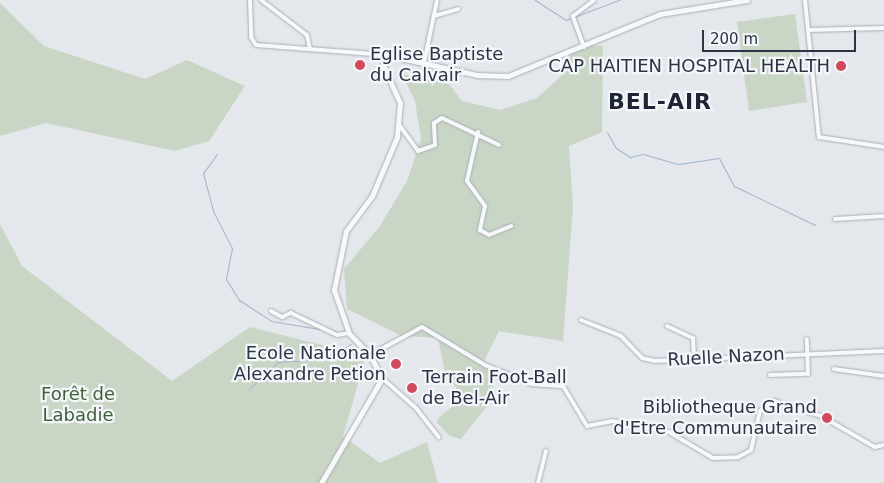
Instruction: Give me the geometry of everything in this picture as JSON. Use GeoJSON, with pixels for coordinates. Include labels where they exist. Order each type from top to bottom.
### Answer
{"type":"FeatureCollection","features":[{"type":"Feature","properties":{"kind":"street"},"geometry":{"type":"LineString","coordinates":[[250,0],[255,44],[387,55],[477,75],[508,76],[584,47],[660,14],[747,0]]}},
{"type":"Feature","properties":{"kind":"street"},"geometry":{"type":"LineString","coordinates":[[261,0],[307,35],[310,48]]}},
{"type":"Feature","properties":{"kind":"street"},"geometry":{"type":"LineString","coordinates":[[424,63],[437,0]]}},
{"type":"Feature","properties":{"kind":"street"},"geometry":{"type":"LineString","coordinates":[[584,47],[573,17],[594,0]]}},
{"type":"Feature","properties":{"kind":"street"},"geometry":{"type":"LineString","coordinates":[[805,0],[819,137],[884,147]]}},
{"type":"Feature","properties":{"kind":"street"},"geometry":{"type":"LineString","coordinates":[[434,16],[458,9]]}},
{"type":"Feature","properties":{"kind":"street"},"geometry":{"type":"LineString","coordinates":[[809,30],[884,28]]}},
{"type":"Feature","properties":{"kind":"street"},"geometry":{"type":"LineString","coordinates":[[387,55],[383,65],[400,103],[400,126],[386,171],[346,231],[338,255],[334,298],[349,333],[370,355],[382,378],[416,408],[439,437]]}},
{"type":"Feature","properties":{"kind":"street"},"geometry":{"type":"LineString","coordinates":[[400,126],[418,151],[435,145],[434,123],[439,119],[478,132],[499,145]]}},
{"type":"Feature","properties":{"kind":"street"},"geometry":{"type":"LineString","coordinates":[[478,132],[467,181],[485,206],[480,230],[489,235],[511,226]]}},
{"type":"Feature","properties":{"kind":"street"},"geometry":{"type":"LineString","coordinates":[[835,219],[884,216]]}},
{"type":"Feature","properties":{"kind":"street"},"geometry":{"type":"LineString","coordinates":[[271,310],[282,317],[291,313],[337,335],[349,333]]}},
{"type":"Feature","properties":{"kind":"street","name":"Ruelle Nazon"},"geometry":{"type":"LineString","coordinates":[[581,320],[621,336],[642,358],[694,359],[808,352],[884,352]]}},
{"type":"Feature","properties":{"kind":"street"},"geometry":{"type":"LineString","coordinates":[[370,355],[422,326],[486,365],[532,384],[563,386],[587,426],[612,420],[669,432],[713,458],[730,459],[751,450],[760,411],[774,401],[821,416],[875,446],[884,445]]}},
{"type":"Feature","properties":{"kind":"street"},"geometry":{"type":"LineString","coordinates":[[667,326],[692,338],[694,359]]}},
{"type":"Feature","properties":{"kind":"street"},"geometry":{"type":"LineString","coordinates":[[770,375],[808,374],[807,339]]}},
{"type":"Feature","properties":{"kind":"street"},"geometry":{"type":"LineString","coordinates":[[834,369],[884,376]]}},
{"type":"Feature","properties":{"kind":"street"},"geometry":{"type":"LineString","coordinates":[[321,483],[382,378]]}},
{"type":"Feature","properties":{"kind":"street"},"geometry":{"type":"LineString","coordinates":[[538,483],[546,452]]}},
{"type":"Feature","properties":{"kind":"green space"},"geometry":{"type":"Polygon","coordinates":[[[0,3],[44,46],[145,79],[187,60],[245,86],[209,141],[175,151],[46,123],[0,136],[0,3]]]}},
{"type":"Feature","properties":{"kind":"green space"},"geometry":{"type":"Polygon","coordinates":[[[795,14],[807,102],[749,111],[737,22],[795,14]]]}},
{"type":"Feature","properties":{"kind":"green space"},"geometry":{"type":"Polygon","coordinates":[[[580,45],[603,46],[602,132],[569,146],[573,207],[563,341],[499,331],[484,361],[493,377],[492,400],[461,439],[450,436],[437,423],[438,418],[459,401],[458,389],[446,378],[438,338],[402,336],[347,309],[344,269],[380,226],[407,181],[421,139],[415,101],[402,74],[449,84],[462,101],[500,110],[537,98],[568,70],[570,52],[580,45]]]}},
{"type":"Feature","properties":{"kind":"green space","name":"Forêt de Labadie"},"geometry":{"type":"Polygon","coordinates":[[[0,224],[22,266],[172,381],[250,327],[366,356],[343,436],[380,463],[427,442],[438,483],[0,483],[0,224]]]}},
{"type":"Feature","properties":{"kind":"waterway"},"geometry":{"type":"LineString","coordinates":[[535,0],[566,20],[619,0]]}},
{"type":"Feature","properties":{"kind":"waterway"},"geometry":{"type":"LineString","coordinates":[[607,132],[616,148],[630,157],[643,154],[679,164],[719,158],[734,186],[815,225]]}},
{"type":"Feature","properties":{"kind":"waterway"},"geometry":{"type":"LineString","coordinates":[[217,154],[203,173],[213,211],[232,248],[226,279],[239,300],[271,321],[319,329]]}},
{"type":"Feature","properties":{"kind":"waterway"},"geometry":{"type":"LineString","coordinates":[[330,330],[335,331]]}},
{"type":"Feature","properties":{"kind":"waterway"},"geometry":{"type":"LineString","coordinates":[[248,390],[278,362],[327,359],[351,344]]}},
{"type":"Feature","properties":{"kind":"place","name":"Eglise Baptiste du Calvair"},"geometry":{"type":"Point","coordinates":[360,65]}},
{"type":"Feature","properties":{"kind":"place","name":"CAP HAITIEN HOSPITAL HEALTH"},"geometry":{"type":"Point","coordinates":[841,66]}},
{"type":"Feature","properties":{"kind":"place","name":"Ecole Nationale Alexandre Petion"},"geometry":{"type":"Point","coordinates":[396,364]}},
{"type":"Feature","properties":{"kind":"place","name":"Terrain Foot-Ball de Bel-Air"},"geometry":{"type":"Point","coordinates":[412,388]}},
{"type":"Feature","properties":{"kind":"place","name":"Bibliotheque Grand d'Etre Communautaire"},"geometry":{"type":"Point","coordinates":[827,418]}},
{"type":"Feature","properties":{"kind":"district","name":"BEL-AIR"},"geometry":{"type":"Point","coordinates":[660,102]}}]}
